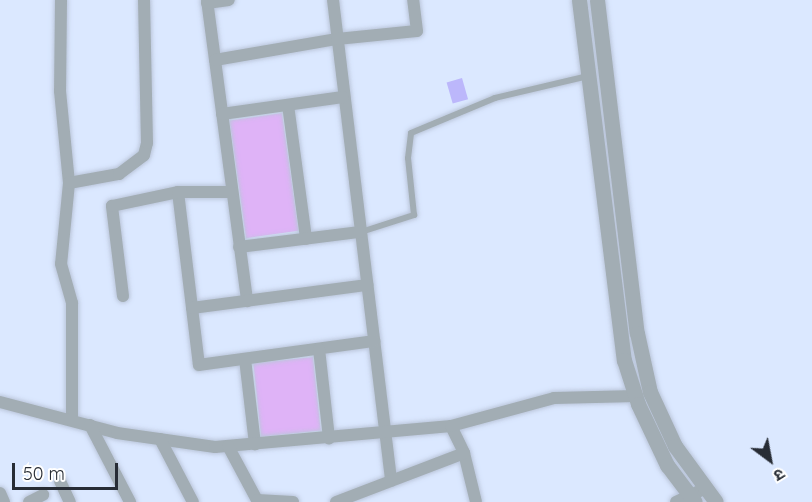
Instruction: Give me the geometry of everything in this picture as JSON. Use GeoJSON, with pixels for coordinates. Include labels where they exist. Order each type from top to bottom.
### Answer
{"type":"FeatureCollection","features":[{"type":"Feature","properties":{"kind":"street"},"geometry":{"type":"LineString","coordinates":[[61,0],[60,91],[69,183],[61,264],[72,303],[72,420]]}},
{"type":"Feature","properties":{"kind":"street"},"geometry":{"type":"LineString","coordinates":[[69,183],[119,174],[144,155],[147,143],[144,0]]}},
{"type":"Feature","properties":{"kind":"street"},"geometry":{"type":"LineString","coordinates":[[229,0],[207,2],[247,301]]}},
{"type":"Feature","properties":{"kind":"street"},"geometry":{"type":"LineString","coordinates":[[333,0],[391,481]]}},
{"type":"Feature","properties":{"kind":"street"},"geometry":{"type":"LineString","coordinates":[[215,60],[337,39],[417,31],[413,0]]}},
{"type":"Feature","properties":{"kind":"street"},"geometry":{"type":"LineString","coordinates":[[579,0],[624,360],[636,396],[667,465],[687,500],[706,488]]}},
{"type":"Feature","properties":{"kind":"street"},"geometry":{"type":"LineString","coordinates":[[597,0],[637,333],[650,392],[675,446],[715,502]]}},
{"type":"Feature","properties":{"kind":"street"},"geometry":{"type":"LineString","coordinates":[[222,114],[344,97]]}},
{"type":"Feature","properties":{"kind":"street"},"geometry":{"type":"LineString","coordinates":[[592,104],[608,102]]}},
{"type":"Feature","properties":{"kind":"street"},"geometry":{"type":"LineString","coordinates":[[288,105],[306,239]]}},
{"type":"Feature","properties":{"kind":"street"},"geometry":{"type":"LineString","coordinates":[[123,296],[112,206],[178,192],[231,192]]}},
{"type":"Feature","properties":{"kind":"street"},"geometry":{"type":"LineString","coordinates":[[178,192],[199,365],[374,341]]}},
{"type":"Feature","properties":{"kind":"street"},"geometry":{"type":"LineString","coordinates":[[239,247],[360,232]]}},
{"type":"Feature","properties":{"kind":"street"},"geometry":{"type":"LineString","coordinates":[[192,308],[367,285]]}},
{"type":"Feature","properties":{"kind":"street"},"geometry":{"type":"LineString","coordinates":[[319,349],[329,438]]}},
{"type":"Feature","properties":{"kind":"street"},"geometry":{"type":"LineString","coordinates":[[244,359],[255,444]]}},
{"type":"Feature","properties":{"kind":"street"},"geometry":{"type":"LineString","coordinates":[[0,402],[90,425],[160,439],[228,446],[450,426],[554,398],[636,396]]}},
{"type":"Feature","properties":{"kind":"street"},"geometry":{"type":"LineString","coordinates":[[90,425],[130,502]]}},
{"type":"Feature","properties":{"kind":"street"},"geometry":{"type":"LineString","coordinates":[[450,426],[464,453],[476,502]]}},
{"type":"Feature","properties":{"kind":"street"},"geometry":{"type":"LineString","coordinates":[[160,439],[193,502]]}},
{"type":"Feature","properties":{"kind":"street"},"geometry":{"type":"LineString","coordinates":[[228,446],[257,501],[293,502]]}},
{"type":"Feature","properties":{"kind":"street"},"geometry":{"type":"LineString","coordinates":[[336,502],[464,453]]}},
{"type":"Feature","properties":{"kind":"street"},"geometry":{"type":"LineString","coordinates":[[60,481],[70,502]]}},
{"type":"Feature","properties":{"kind":"street"},"geometry":{"type":"LineString","coordinates":[[0,493],[4,502]]}},
{"type":"Feature","properties":{"kind":"street"},"geometry":{"type":"LineString","coordinates":[[29,502],[43,495]]}},
{"type":"Feature","properties":{"kind":"lane"},"geometry":{"type":"LineString","coordinates":[[360,232],[414,215],[408,158],[411,133],[495,98],[588,76]]}},
{"type":"Feature","properties":{"kind":"shaded area"},"geometry":{"type":"Polygon","coordinates":[[[282,113],[299,231],[246,238],[230,120],[282,113]]]}},
{"type":"Feature","properties":{"kind":"shaded area"},"geometry":{"type":"Polygon","coordinates":[[[313,357],[321,431],[261,437],[253,363],[313,357]]]}},
{"type":"Feature","properties":{"kind":"building"},"geometry":{"type":"Polygon","coordinates":[[[462,78],[468,99],[453,104],[447,82],[462,78]]]}}]}
